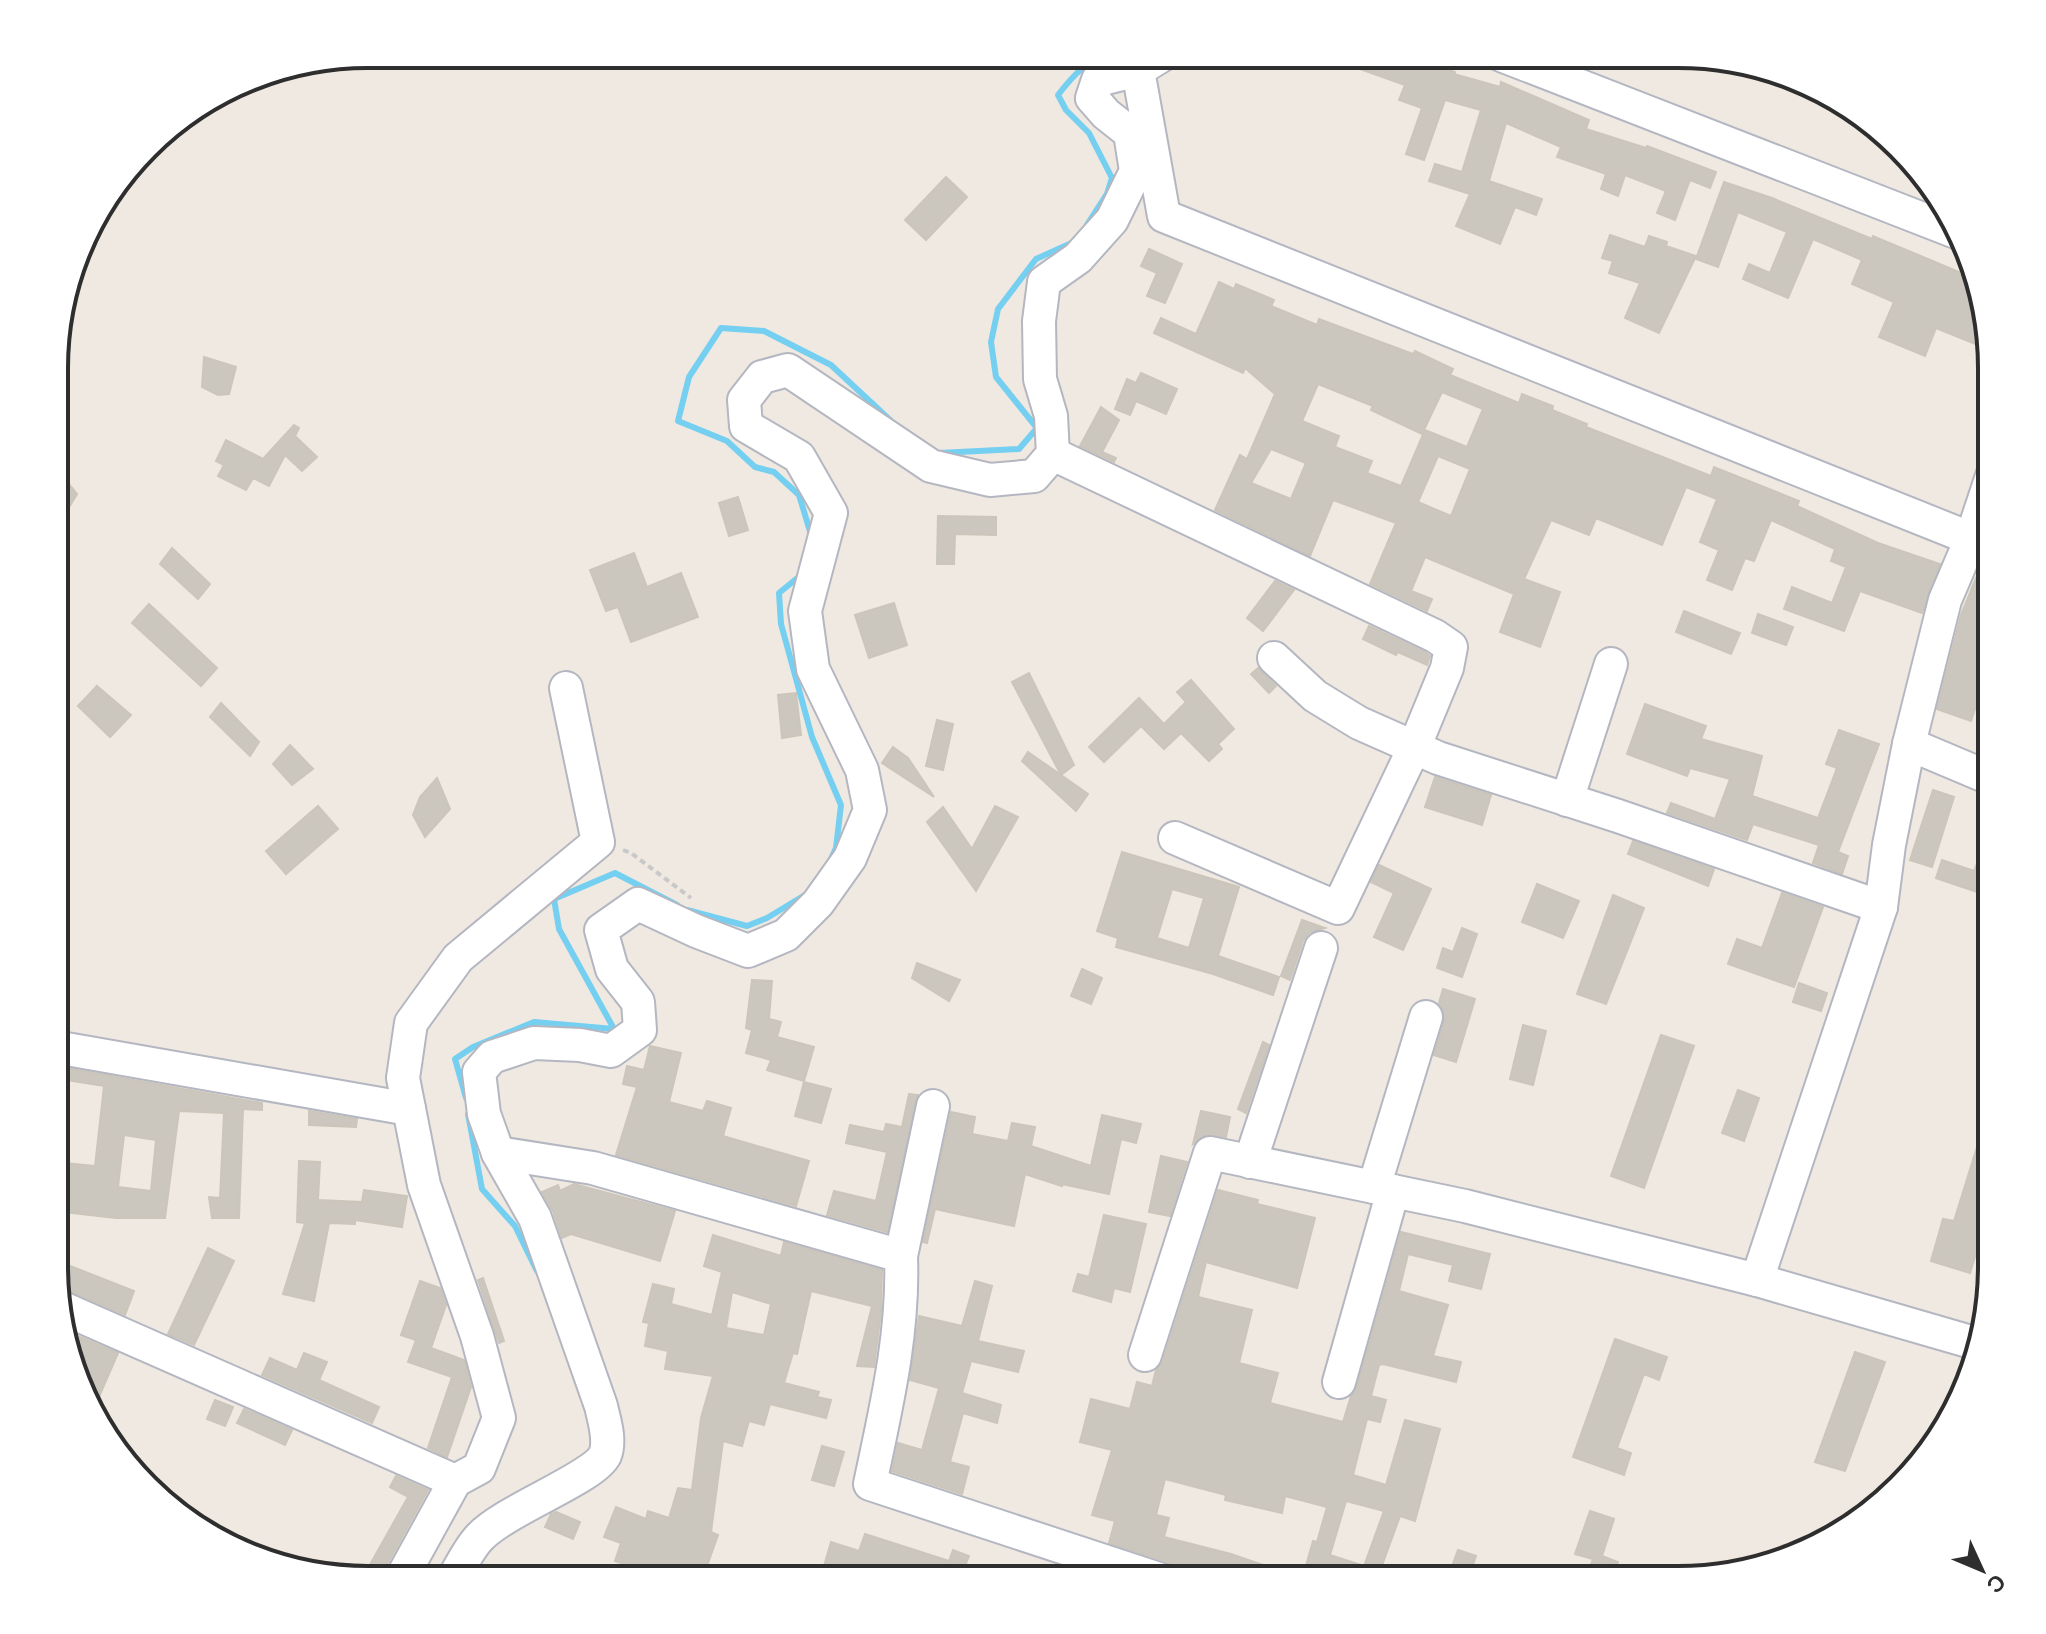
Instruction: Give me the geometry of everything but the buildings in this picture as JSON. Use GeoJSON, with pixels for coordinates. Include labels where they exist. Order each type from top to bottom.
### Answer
{"type":"FeatureCollection","features":[{"type":"Feature","properties":{"kind":"street"},"geometry":{"type":"LineString","coordinates":[[461,1566],[479,1538],[516,1509],[587,1473],[604,1456],[607,1438],[601,1406],[535,1218],[498,1153],[484,1114],[479,1072],[492,1057],[534,1043],[580,1045],[611,1051],[640,1030],[638,1002],[612,969],[601,930],[638,904],[748,951],[786,935],[818,903],[850,858],[870,810],[862,770],[813,669],[805,611],[831,513],[799,457],[746,426],[744,400],[762,377],[788,370],[931,466],[990,480],[1034,476],[1053,454],[1051,416],[1040,379],[1039,321],[1044,282],[1078,258],[1112,220],[1136,171],[1130,133],[1092,98],[1098,80],[1133,68]]}},
{"type":"Feature","properties":{"kind":"street"},"geometry":{"type":"LineString","coordinates":[[1152,68],[1164,216],[1978,542]]}},
{"type":"Feature","properties":{"kind":"street"},"geometry":{"type":"LineString","coordinates":[[1534,68],[1943,227]]}},
{"type":"Feature","properties":{"kind":"street"},"geometry":{"type":"LineString","coordinates":[[1053,454],[1435,636],[1451,647],[1447,668],[1414,748],[1338,908],[1175,838]]}},
{"type":"Feature","properties":{"kind":"street"},"geometry":{"type":"LineString","coordinates":[[1757,1280],[1881,907],[1889,845],[1909,744],[1945,600],[1978,548]]}},
{"type":"Feature","properties":{"kind":"street"},"geometry":{"type":"LineString","coordinates":[[1274,658],[1315,696],[1359,723],[1438,758],[1881,907]]}},
{"type":"Feature","properties":{"kind":"street"},"geometry":{"type":"LineString","coordinates":[[1567,800],[1611,664]]}},
{"type":"Feature","properties":{"kind":"street"},"geometry":{"type":"LineString","coordinates":[[408,1566],[455,1481],[479,1468],[499,1418],[477,1336],[424,1185],[403,1078],[411,1023],[458,958],[598,842],[566,688]]}},
{"type":"Feature","properties":{"kind":"street"},"geometry":{"type":"LineString","coordinates":[[1909,744],[1978,773]]}},
{"type":"Feature","properties":{"kind":"street"},"geometry":{"type":"LineString","coordinates":[[1250,1162],[1321,948]]}},
{"type":"Feature","properties":{"kind":"street"},"geometry":{"type":"LineString","coordinates":[[1339,1382],[1426,1017]]}},
{"type":"Feature","properties":{"kind":"street"},"geometry":{"type":"LineString","coordinates":[[68,1049],[409,1109]]}},
{"type":"Feature","properties":{"kind":"street"},"geometry":{"type":"LineString","coordinates":[[933,1106],[901,1256],[898,1342],[870,1484],[1119,1566]]}},
{"type":"Feature","properties":{"kind":"street"},"geometry":{"type":"LineString","coordinates":[[498,1153],[593,1168],[901,1256]]}},
{"type":"Feature","properties":{"kind":"street"},"geometry":{"type":"LineString","coordinates":[[1145,1355],[1210,1153],[1465,1206],[1757,1280],[1969,1341]]}},
{"type":"Feature","properties":{"kind":"street"},"geometry":{"type":"LineString","coordinates":[[72,1312],[455,1481]]}},
{"type":"Feature","properties":{"kind":"path"},"geometry":{"type":"LineString","coordinates":[[598,842],[631,853],[702,907]]}},
{"type":"Feature","properties":{"kind":"waterway"},"geometry":{"type":"LineString","coordinates":[[1083,68],[1058,95],[1066,110],[1089,133],[1112,178],[1107,194],[1087,225]]}},
{"type":"Feature","properties":{"kind":"waterway"},"geometry":{"type":"LineString","coordinates":[[939,453],[1019,449],[1037,428],[996,377],[991,342],[998,309],[1036,259],[1076,241]]}},
{"type":"Feature","properties":{"kind":"waterway"},"geometry":{"type":"LineString","coordinates":[[812,538],[799,495],[774,472],[755,467],[727,441],[678,421],[689,377],[721,328],[764,331],[831,365],[890,420]]}},
{"type":"Feature","properties":{"kind":"waterway"},"geometry":{"type":"LineString","coordinates":[[801,575],[779,593],[781,624],[812,737],[841,805],[836,848],[830,861]]}},
{"type":"Feature","properties":{"kind":"waterway"},"geometry":{"type":"LineString","coordinates":[[466,1098],[455,1059],[473,1047],[534,1022],[614,1029],[559,929],[554,899],[615,873],[677,905]]}},
{"type":"Feature","properties":{"kind":"waterway"},"geometry":{"type":"LineString","coordinates":[[687,910],[747,926],[805,895]]}},
{"type":"Feature","properties":{"kind":"waterway"},"geometry":{"type":"LineString","coordinates":[[468,1114],[482,1189],[515,1226],[537,1271]]}}]}
